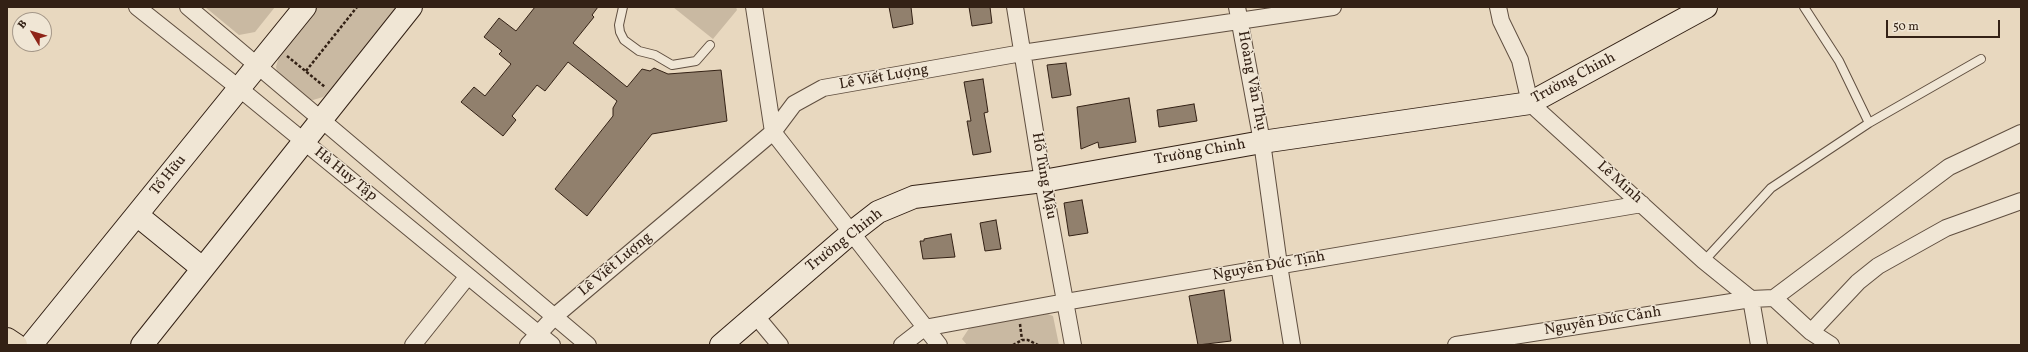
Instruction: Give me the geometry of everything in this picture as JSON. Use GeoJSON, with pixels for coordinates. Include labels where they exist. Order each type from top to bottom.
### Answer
{"type":"FeatureCollection","features":[{"type":"Feature","properties":{"kind":"highway"},"geometry":{"type":"LineString","coordinates":[[7,339],[16,345]]}},
{"type":"Feature","properties":{"kind":"street","name":"Hà Huy Tập"},"geometry":{"type":"LineString","coordinates":[[137,7],[240,89],[468,276],[533,339],[552,345]]}},
{"type":"Feature","properties":{"kind":"street","name":"Hà Huy Tập"},"geometry":{"type":"LineString","coordinates":[[188,7],[588,345]]}},
{"type":"Feature","properties":{"kind":"street","name":"Tố Hữu"},"geometry":{"type":"LineString","coordinates":[[31,345],[259,66],[305,7]]}},
{"type":"Feature","properties":{"kind":"street"},"geometry":{"type":"LineString","coordinates":[[142,345],[411,7]]}},
{"type":"Feature","properties":{"kind":"street"},"geometry":{"type":"LineString","coordinates":[[754,7],[773,132],[924,328],[939,345]]}},
{"type":"Feature","properties":{"kind":"street","name":"Hồ Tùng Mậu"},"geometry":{"type":"LineString","coordinates":[[1015,7],[1043,181],[1073,345]]}},
{"type":"Feature","properties":{"kind":"street","name":"Lê Viết Lượng"},"geometry":{"type":"LineString","coordinates":[[533,339],[555,316],[773,132],[794,104],[823,88],[1238,14],[1333,7]]}},
{"type":"Feature","properties":{"kind":"street"},"geometry":{"type":"LineString","coordinates":[[1498,7],[1501,21],[1520,60],[1530,103]]}},
{"type":"Feature","properties":{"kind":"street","name":"Trường Chinh"},"geometry":{"type":"LineString","coordinates":[[721,345],[851,233],[878,212],[914,196],[1043,181],[1262,142],[1530,103],[1706,7]]}},
{"type":"Feature","properties":{"kind":"street","name":"Hoàng Văn Thụ"},"geometry":{"type":"LineString","coordinates":[[1238,14],[1262,142],[1292,345]]}},
{"type":"Feature","properties":{"kind":"street","name":"Lê Minh"},"geometry":{"type":"LineString","coordinates":[[1530,103],[1704,261],[1751,299]]}},
{"type":"Feature","properties":{"kind":"street"},"geometry":{"type":"LineString","coordinates":[[1831,345],[1811,332],[1774,298],[1949,167],[2021,133]]}},
{"type":"Feature","properties":{"kind":"street"},"geometry":{"type":"LineString","coordinates":[[1811,332],[1858,282],[1878,266],[1946,228],[2021,200]]}},
{"type":"Feature","properties":{"kind":"street","name":"Nguyễn Đức Tịnh"},"geometry":{"type":"LineString","coordinates":[[902,345],[924,328],[1279,265],[1642,204]]}},
{"type":"Feature","properties":{"kind":"street"},"geometry":{"type":"LineString","coordinates":[[137,215],[202,268]]}},
{"type":"Feature","properties":{"kind":"street"},"geometry":{"type":"LineString","coordinates":[[413,345],[468,276]]}},
{"type":"Feature","properties":{"kind":"street","name":"Nguyễn Đức Cảnh"},"geometry":{"type":"LineString","coordinates":[[1456,345],[1751,299],[1774,298]]}},
{"type":"Feature","properties":{"kind":"street"},"geometry":{"type":"LineString","coordinates":[[1751,299],[1759,345]]}},
{"type":"Feature","properties":{"kind":"street"},"geometry":{"type":"LineString","coordinates":[[755,315],[780,345]]}},
{"type":"Feature","properties":{"kind":"lane"},"geometry":{"type":"LineString","coordinates":[[623,7],[619,25],[620,32],[624,40],[640,51],[655,55],[672,65],[696,61],[710,45]]}},
{"type":"Feature","properties":{"kind":"lane"},"geometry":{"type":"LineString","coordinates":[[1804,7],[1839,61],[1869,123]]}},
{"type":"Feature","properties":{"kind":"lane"},"geometry":{"type":"LineString","coordinates":[[1704,261],[1771,188],[1869,123],[1981,58]]}},
{"type":"Feature","properties":{"kind":"path"},"geometry":{"type":"LineString","coordinates":[[306,71],[358,7]]}},
{"type":"Feature","properties":{"kind":"path"},"geometry":{"type":"LineString","coordinates":[[283,53],[329,90]]}},
{"type":"Feature","properties":{"kind":"path"},"geometry":{"type":"LineString","coordinates":[[1012,345],[1022,340],[1028,340],[1038,345]]}},
{"type":"Feature","properties":{"kind":"shaded area"},"geometry":{"type":"Polygon","coordinates":[[[205,7],[275,7],[255,32],[239,35],[205,7]]]}},
{"type":"Feature","properties":{"kind":"shaded area"},"geometry":{"type":"Polygon","coordinates":[[[317,7],[398,7],[332,89],[323,97],[313,100],[307,99],[278,75],[276,67],[280,53],[317,7]]]}},
{"type":"Feature","properties":{"kind":"shaded area"},"geometry":{"type":"Polygon","coordinates":[[[673,7],[736,7],[737,10],[713,39],[673,7]]]}},
{"type":"Feature","properties":{"kind":"shaded area"},"geometry":{"type":"Polygon","coordinates":[[[1040,311],[1053,316],[1059,345],[967,345],[962,339],[972,324],[1040,311]]]}},
{"type":"Feature","properties":{"kind":"building"},"geometry":{"type":"Polygon","coordinates":[[[535,7],[598,7],[592,15],[594,17],[573,43],[627,87],[642,69],[650,71],[654,68],[668,74],[721,70],[727,121],[652,134],[587,216],[555,189],[613,116],[613,108],[617,101],[568,62],[545,91],[537,85],[512,116],[516,120],[503,136],[461,102],[474,87],[485,96],[511,64],[499,54],[502,51],[484,37],[499,18],[516,31],[535,7]]]}},
{"type":"Feature","properties":{"kind":"building"},"geometry":{"type":"Polygon","coordinates":[[[889,7],[911,7],[913,24],[893,28],[889,7]]]}},
{"type":"Feature","properties":{"kind":"building"},"geometry":{"type":"Polygon","coordinates":[[[969,7],[990,7],[992,23],[972,26],[969,7]]]}},
{"type":"Feature","properties":{"kind":"building"},"geometry":{"type":"Polygon","coordinates":[[[1066,63],[1071,95],[1052,98],[1047,65],[1066,63]]]}},
{"type":"Feature","properties":{"kind":"building"},"geometry":{"type":"Polygon","coordinates":[[[983,79],[988,112],[984,113],[991,152],[973,155],[967,121],[971,121],[964,82],[983,79]]]}},
{"type":"Feature","properties":{"kind":"building"},"geometry":{"type":"Polygon","coordinates":[[[1129,98],[1136,142],[1099,148],[1098,142],[1081,149],[1077,107],[1129,98]]]}},
{"type":"Feature","properties":{"kind":"building"},"geometry":{"type":"Polygon","coordinates":[[[1194,104],[1197,121],[1159,127],[1157,110],[1194,104]]]}},
{"type":"Feature","properties":{"kind":"building"},"geometry":{"type":"Polygon","coordinates":[[[1082,200],[1088,233],[1069,236],[1064,203],[1082,200]]]}},
{"type":"Feature","properties":{"kind":"building"},"geometry":{"type":"Polygon","coordinates":[[[996,220],[1001,249],[985,251],[980,223],[996,220]]]}},
{"type":"Feature","properties":{"kind":"building"},"geometry":{"type":"Polygon","coordinates":[[[951,234],[955,257],[923,259],[920,241],[951,234]]]}},
{"type":"Feature","properties":{"kind":"building"},"geometry":{"type":"Polygon","coordinates":[[[1224,290],[1231,341],[1198,345],[1189,296],[1224,290]]]}}]}
